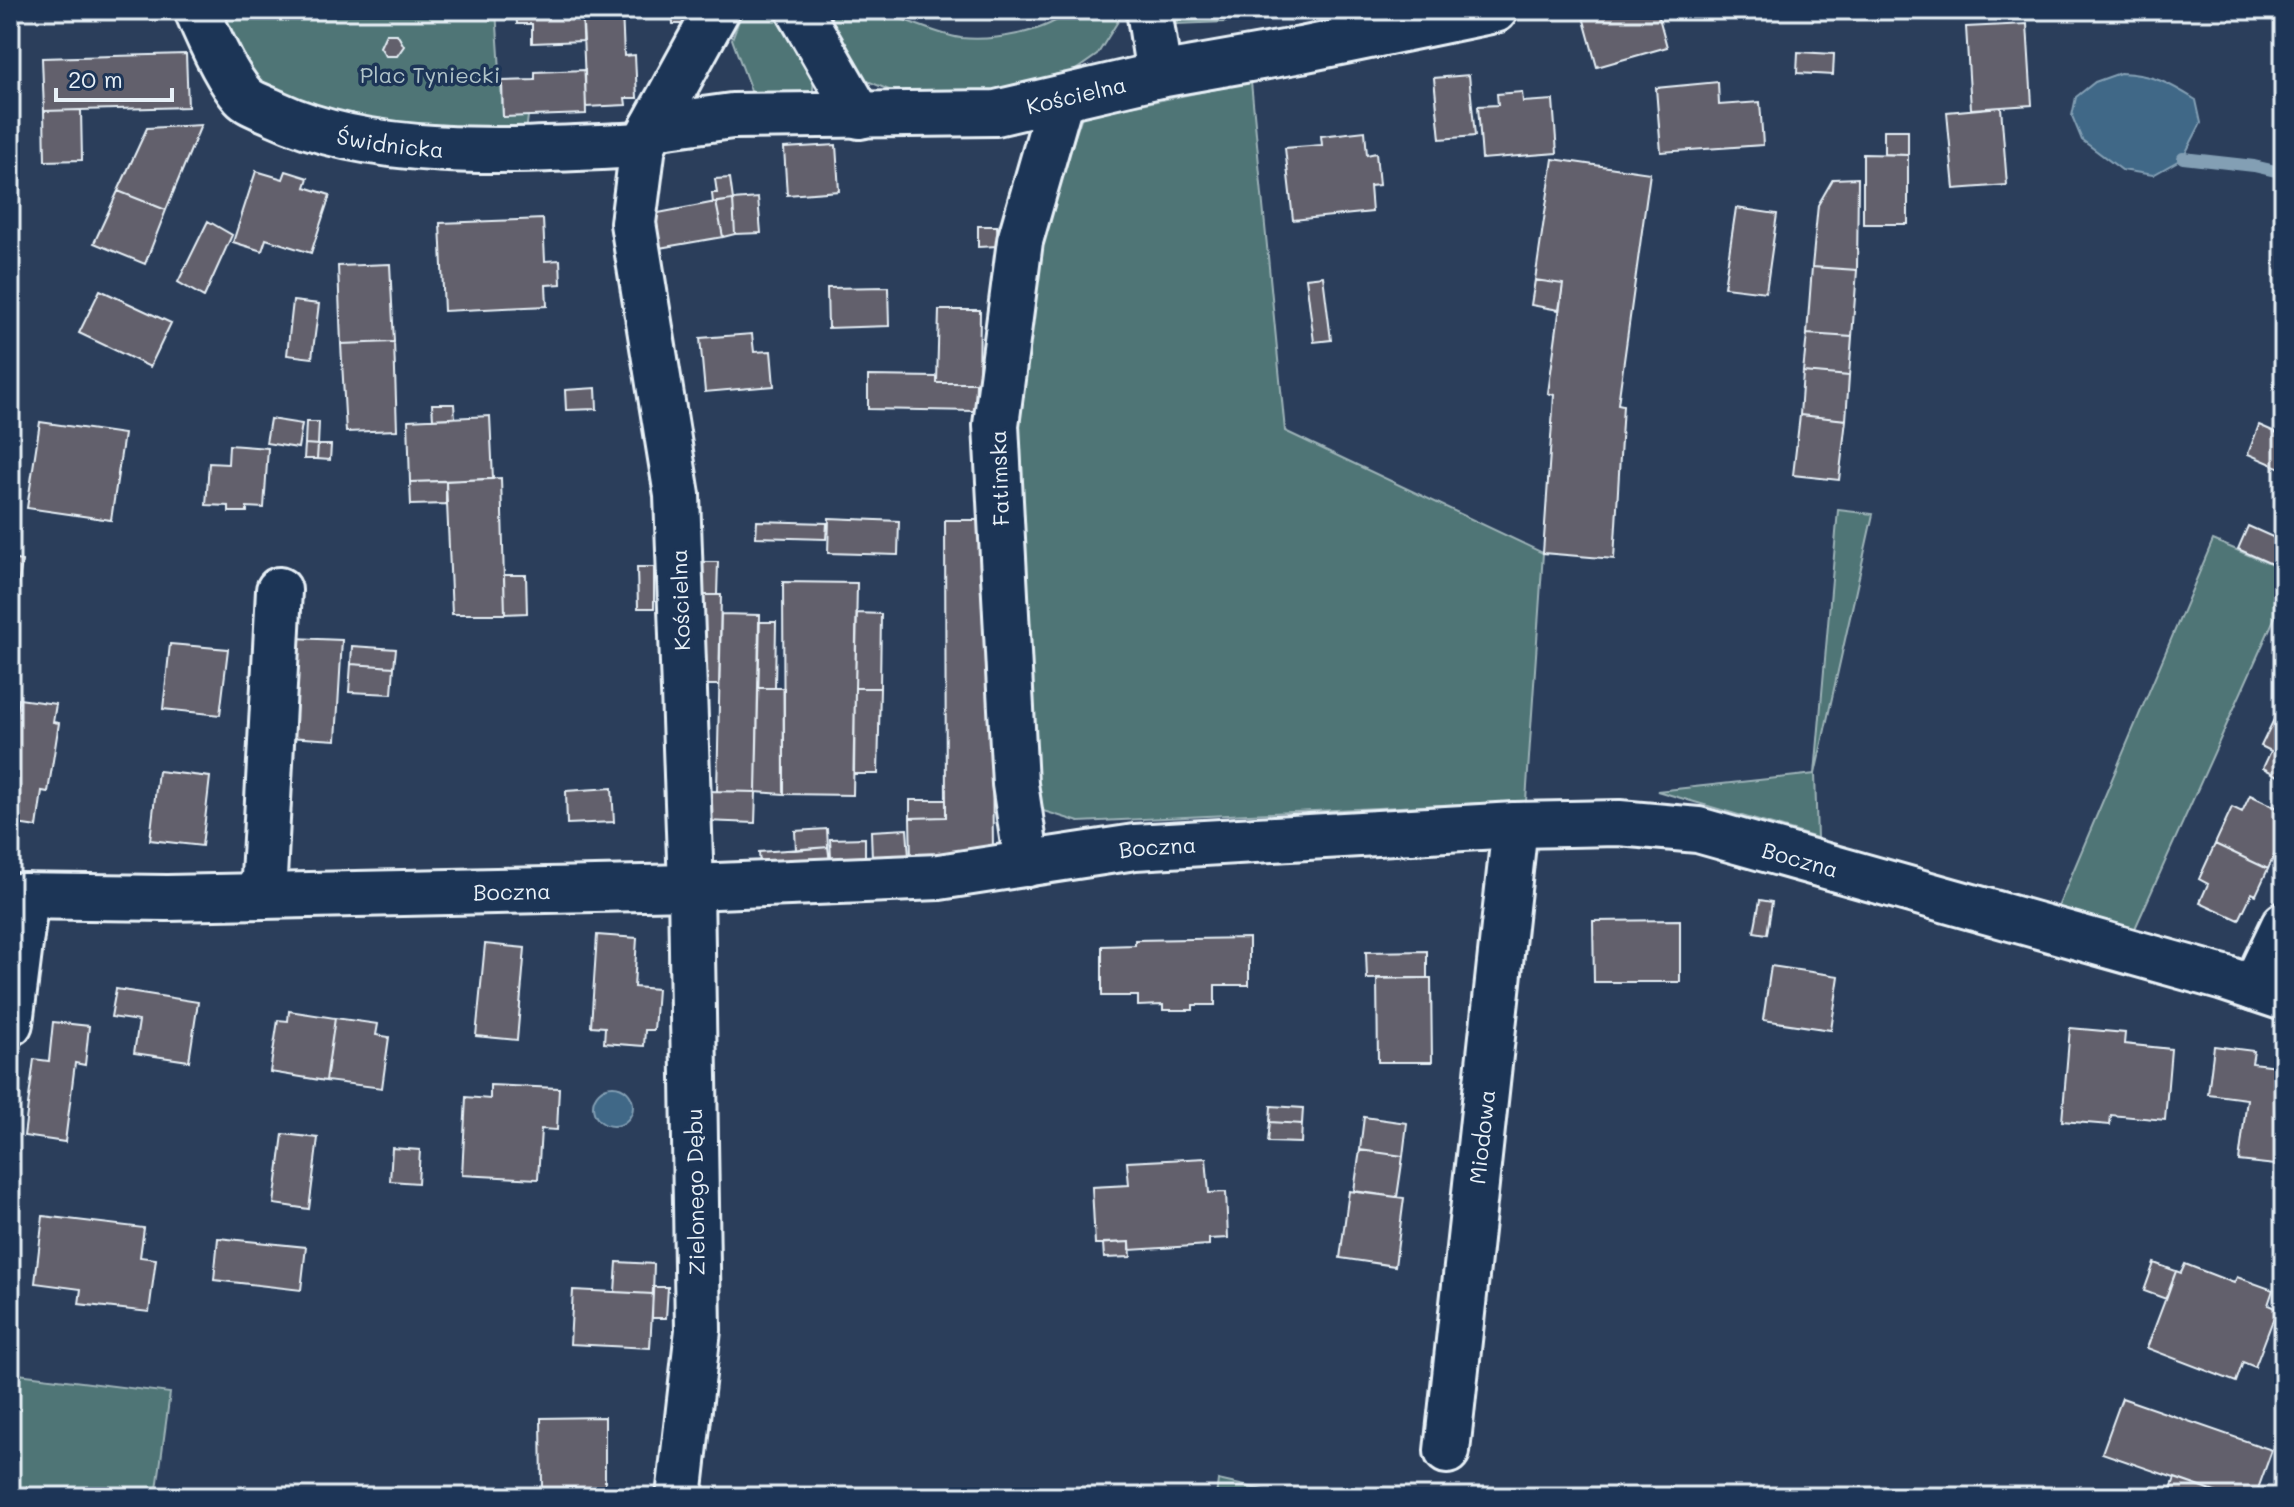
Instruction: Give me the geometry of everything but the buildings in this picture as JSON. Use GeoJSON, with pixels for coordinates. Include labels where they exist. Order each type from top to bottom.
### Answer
{"type":"FeatureCollection","features":[{"type":"Feature","properties":{"kind":"street","name":"Świdnicka"},"geometry":{"type":"LineString","coordinates":[[197,10],[211,42],[244,98],[291,120],[362,140],[452,149],[648,136]]}},
{"type":"Feature","properties":{"kind":"street","name":"Kościelna"},"geometry":{"type":"LineString","coordinates":[[691,887],[677,495],[633,223],[648,136],[717,10]]}},
{"type":"Feature","properties":{"kind":"street"},"geometry":{"type":"LineString","coordinates":[[799,10],[860,116]]}},
{"type":"Feature","properties":{"kind":"street"},"geometry":{"type":"LineString","coordinates":[[1149,10],[1159,75]]}},
{"type":"Feature","properties":{"kind":"street","name":"Kościelna"},"geometry":{"type":"LineString","coordinates":[[648,136],[732,116],[996,113],[1159,75],[1331,45],[1495,10]]}},
{"type":"Feature","properties":{"kind":"street","name":"Fatimska"},"geometry":{"type":"LineString","coordinates":[[1027,864],[1015,784],[996,425],[1020,241],[1061,98]]}},
{"type":"Feature","properties":{"kind":"street"},"geometry":{"type":"LineString","coordinates":[[263,896],[279,590]]}},
{"type":"Feature","properties":{"kind":"street","name":"Boczna"},"geometry":{"type":"LineString","coordinates":[[18,896],[263,896],[691,887],[939,877],[1135,847],[1515,825],[1619,823],[1698,830],[2269,993]]}},
{"type":"Feature","properties":{"kind":"street","name":"Miodowa"},"geometry":{"type":"LineString","coordinates":[[1447,1451],[1515,825]]}},
{"type":"Feature","properties":{"kind":"street","name":"Zielonego Dębu"},"geometry":{"type":"LineString","coordinates":[[679,1497],[698,1330],[691,887]]}},
{"type":"Feature","properties":{"kind":"street"},"geometry":{"type":"LineString","coordinates":[[10,1023],[18,896]]}},
{"type":"Feature","properties":{"kind":"street"},"geometry":{"type":"LineString","coordinates":[[2269,993],[2284,925]]}},
{"type":"Feature","properties":{"kind":"green space","name":"Plac Tyniecki"},"geometry":{"type":"Polygon","coordinates":[[[210,10],[496,10],[503,116],[528,116],[525,141],[423,138],[266,93],[210,10]]]}},
{"type":"Feature","properties":{"kind":"green space"},"geometry":{"type":"Polygon","coordinates":[[[743,10],[787,10],[814,72],[813,90],[801,110],[754,99],[732,39],[743,10]]]}},
{"type":"Feature","properties":{"kind":"green space"},"geometry":{"type":"Polygon","coordinates":[[[823,10],[885,10],[888,14],[934,31],[973,39],[1003,37],[1034,30],[1060,18],[1069,10],[1125,10],[1097,55],[1067,76],[1024,94],[915,101],[858,77],[823,10]]]}},
{"type":"Feature","properties":{"kind":"green space"},"geometry":{"type":"Polygon","coordinates":[[[1164,10],[1180,10],[1181,13],[1229,10],[1226,22],[1175,24],[1164,10]]]}},
{"type":"Feature","properties":{"kind":"green space"},"geometry":{"type":"Polygon","coordinates":[[[1251,82],[1285,431],[1543,553],[1526,801],[1079,822],[1037,809],[1016,428],[1038,247],[1082,116],[1251,82]]]}},
{"type":"Feature","properties":{"kind":"green space"},"geometry":{"type":"Polygon","coordinates":[[[1838,510],[1873,514],[1815,774],[1838,510]]]}},
{"type":"Feature","properties":{"kind":"green space"},"geometry":{"type":"Polygon","coordinates":[[[2213,540],[2284,570],[2284,597],[2133,933],[2058,907],[2213,540]]]}},
{"type":"Feature","properties":{"kind":"green space"},"geometry":{"type":"Polygon","coordinates":[[[1815,774],[1817,838],[1657,791],[1815,774]]]}},
{"type":"Feature","properties":{"kind":"green space"},"geometry":{"type":"Polygon","coordinates":[[[10,1373],[170,1393],[156,1497],[10,1497],[10,1373]]]}},
{"type":"Feature","properties":{"kind":"green space"},"geometry":{"type":"Polygon","coordinates":[[[1218,1480],[1285,1495],[1216,1497],[1218,1480]]]}},
{"type":"Feature","properties":{"kind":"water"},"geometry":{"type":"Polygon","coordinates":[[[2120,73],[2160,80],[2196,100],[2201,123],[2183,158],[2153,175],[2122,170],[2082,140],[2072,116],[2076,97],[2095,82],[2120,73]]]}},
{"type":"Feature","properties":{"kind":"water"},"geometry":{"type":"Polygon","coordinates":[[[613,1086],[627,1092],[633,1106],[627,1120],[613,1126],[599,1120],[593,1106],[599,1092],[613,1086]]]}},
{"type":"Feature","properties":{"kind":"waterway"},"geometry":{"type":"LineString","coordinates":[[2183,158],[2254,166],[2284,173]]}}]}
